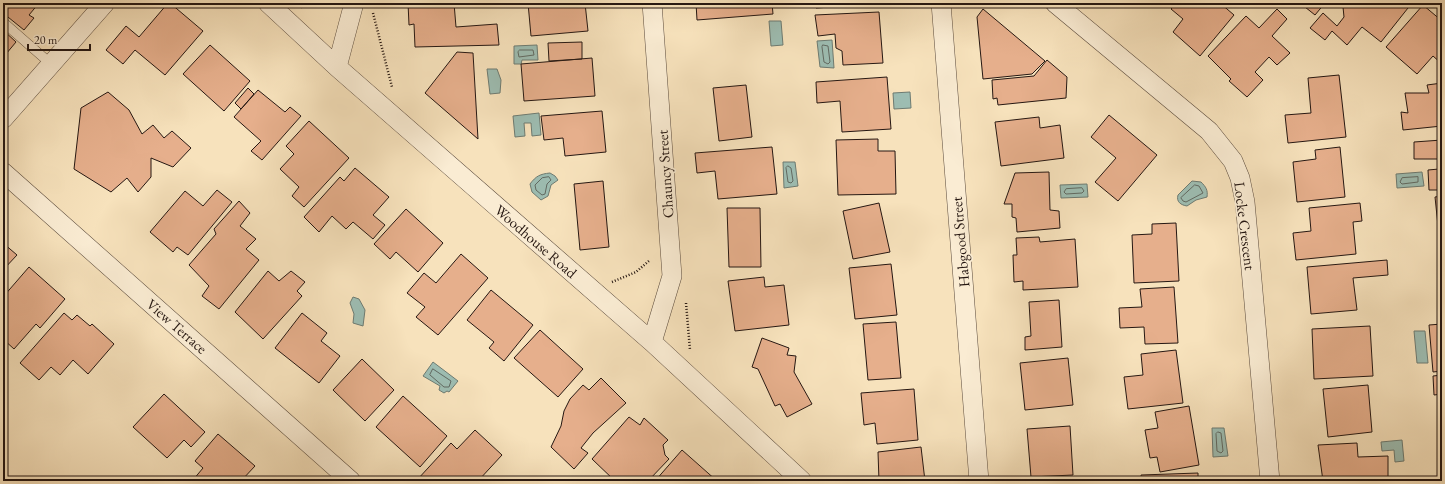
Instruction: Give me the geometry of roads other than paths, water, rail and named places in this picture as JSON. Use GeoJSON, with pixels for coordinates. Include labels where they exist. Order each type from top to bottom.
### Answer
{"type":"FeatureCollection","features":[{"type":"Feature","properties":{"kind":"street"},"geometry":{"type":"LineString","coordinates":[[3,119],[105,3]]}},
{"type":"Feature","properties":{"kind":"street","name":"Woodhouse Road"},"geometry":{"type":"LineString","coordinates":[[268,3],[337,67],[652,342],[802,481]]}},
{"type":"Feature","properties":{"kind":"street"},"geometry":{"type":"LineString","coordinates":[[337,67],[354,3]]}},
{"type":"Feature","properties":{"kind":"street","name":"Chauncy Street"},"geometry":{"type":"LineString","coordinates":[[652,3],[672,276],[652,342]]}},
{"type":"Feature","properties":{"kind":"street","name":"Habgood Street"},"geometry":{"type":"LineString","coordinates":[[941,3],[979,481]]}},
{"type":"Feature","properties":{"kind":"street","name":"Locke Crescent"},"geometry":{"type":"LineString","coordinates":[[1055,3],[1209,132],[1233,161],[1240,178],[1245,202],[1270,481]]}},
{"type":"Feature","properties":{"kind":"street","name":"View Terrace"},"geometry":{"type":"LineString","coordinates":[[3,172],[351,481]]}},
{"type":"Feature","properties":{"kind":"lane"},"geometry":{"type":"LineString","coordinates":[[3,22],[51,64]]}},
{"type":"Feature","properties":{"kind":"water"},"geometry":{"type":"Polygon","coordinates":[[[769,21],[781,21],[783,45],[771,46],[769,21]]]}},
{"type":"Feature","properties":{"kind":"water"},"geometry":{"type":"Polygon","coordinates":[[[832,40],[834,68],[820,67],[817,41],[832,40]]]}},
{"type":"Feature","properties":{"kind":"water"},"geometry":{"type":"Polygon","coordinates":[[[537,45],[538,60],[522,60],[521,64],[514,64],[514,46],[537,45]]]}},
{"type":"Feature","properties":{"kind":"water"},"geometry":{"type":"Polygon","coordinates":[[[487,69],[497,69],[501,80],[500,93],[490,94],[487,69]]]}},
{"type":"Feature","properties":{"kind":"water"},"geometry":{"type":"Polygon","coordinates":[[[910,92],[911,108],[894,109],[893,93],[910,92]]]}},
{"type":"Feature","properties":{"kind":"water"},"geometry":{"type":"Polygon","coordinates":[[[539,113],[541,135],[532,136],[531,123],[524,123],[525,136],[515,137],[513,116],[539,113]]]}},
{"type":"Feature","properties":{"kind":"water"},"geometry":{"type":"Polygon","coordinates":[[[783,162],[795,162],[798,186],[784,188],[783,162]]]}},
{"type":"Feature","properties":{"kind":"water"},"geometry":{"type":"Polygon","coordinates":[[[1422,172],[1424,186],[1397,188],[1396,174],[1422,172]]]}},
{"type":"Feature","properties":{"kind":"water"},"geometry":{"type":"Polygon","coordinates":[[[550,173],[558,180],[551,185],[548,196],[541,200],[532,192],[530,184],[538,176],[550,173]]]}},
{"type":"Feature","properties":{"kind":"water"},"geometry":{"type":"Polygon","coordinates":[[[1192,181],[1201,182],[1203,184],[1207,190],[1207,197],[1196,200],[1187,206],[1183,205],[1178,201],[1178,195],[1192,181]]]}},
{"type":"Feature","properties":{"kind":"water"},"geometry":{"type":"Polygon","coordinates":[[[1087,184],[1088,197],[1061,198],[1060,185],[1087,184]]]}},
{"type":"Feature","properties":{"kind":"water"},"geometry":{"type":"Polygon","coordinates":[[[353,297],[359,299],[365,310],[363,326],[353,323],[354,314],[350,303],[353,297]]]}},
{"type":"Feature","properties":{"kind":"water"},"geometry":{"type":"Polygon","coordinates":[[[1414,331],[1425,331],[1428,363],[1417,363],[1414,331]]]}},
{"type":"Feature","properties":{"kind":"water"},"geometry":{"type":"Polygon","coordinates":[[[433,362],[458,381],[449,392],[447,391],[444,393],[439,390],[440,386],[423,376],[433,362]]]}},
{"type":"Feature","properties":{"kind":"water"},"geometry":{"type":"Polygon","coordinates":[[[1212,428],[1224,428],[1228,456],[1213,457],[1212,428]]]}},
{"type":"Feature","properties":{"kind":"water"},"geometry":{"type":"Polygon","coordinates":[[[1402,440],[1404,461],[1395,462],[1394,450],[1382,451],[1381,442],[1402,440]]]}}]}
